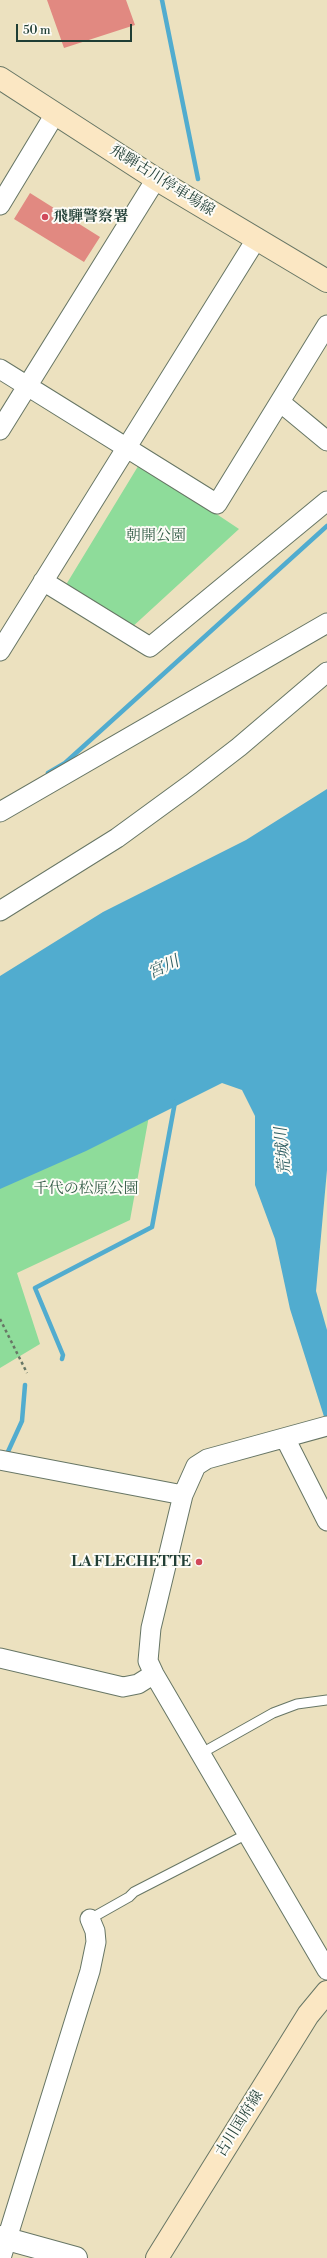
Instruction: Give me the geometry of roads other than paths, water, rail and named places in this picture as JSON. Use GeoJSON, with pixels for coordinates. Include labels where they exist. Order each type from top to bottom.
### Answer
{"type":"FeatureCollection","features":[{"type":"Feature","properties":{"kind":"main road","name":"飛騨古川停車場線"},"geometry":{"type":"LineString","coordinates":[[0,78],[156,179],[327,281]]}},
{"type":"Feature","properties":{"kind":"main road","name":"古川国府線"},"geometry":{"type":"LineString","coordinates":[[157,2258],[308,2015],[327,1992]]}},
{"type":"Feature","properties":{"kind":"street"},"geometry":{"type":"LineString","coordinates":[[0,205],[55,114]]}},
{"type":"Feature","properties":{"kind":"street"},"geometry":{"type":"LineString","coordinates":[[0,430],[156,179]]}},
{"type":"Feature","properties":{"kind":"street"},"geometry":{"type":"LineString","coordinates":[[0,651],[256,238]]}},
{"type":"Feature","properties":{"kind":"street"},"geometry":{"type":"LineString","coordinates":[[0,369],[217,504],[327,325]]}},
{"type":"Feature","properties":{"kind":"street"},"geometry":{"type":"LineString","coordinates":[[280,402],[327,441]]}},
{"type":"Feature","properties":{"kind":"street"},"geometry":{"type":"LineString","coordinates":[[43,581],[150,647],[327,501]]}},
{"type":"Feature","properties":{"kind":"street"},"geometry":{"type":"LineString","coordinates":[[0,812],[327,623]]}},
{"type":"Feature","properties":{"kind":"street"},"geometry":{"type":"LineString","coordinates":[[0,911],[110,842],[191,784],[239,747],[327,672]]}},
{"type":"Feature","properties":{"kind":"street"},"geometry":{"type":"LineString","coordinates":[[327,1426],[207,1460],[196,1466],[183,1495],[147,1652],[148,1661],[154,1674],[327,1970]]}},
{"type":"Feature","properties":{"kind":"street"},"geometry":{"type":"LineString","coordinates":[[289,1437],[327,1521]]}},
{"type":"Feature","properties":{"kind":"street"},"geometry":{"type":"LineString","coordinates":[[4,1460],[183,1495]]}},
{"type":"Feature","properties":{"kind":"street"},"geometry":{"type":"LineString","coordinates":[[0,1658],[122,1687],[138,1684],[154,1674]]}},
{"type":"Feature","properties":{"kind":"street"},"geometry":{"type":"LineString","coordinates":[[76,2258],[3,2245],[90,1971],[96,1942],[95,1932],[90,1919]]}},
{"type":"Feature","properties":{"kind":"lane"},"geometry":{"type":"LineString","coordinates":[[200,1754],[273,1713],[297,1704],[327,1700]]}},
{"type":"Feature","properties":{"kind":"lane"},"geometry":{"type":"LineString","coordinates":[[90,1919],[129,1898],[134,1892],[247,1834]]}},
{"type":"Feature","properties":{"kind":"water"},"geometry":{"type":"Polygon","coordinates":[[[327,789],[327,1170],[316,1291],[327,1330],[327,1426],[290,1309],[275,1239],[255,1185],[255,1116],[242,1090],[222,1083],[86,1151],[0,1189],[0,976],[103,912],[246,840],[327,789]]]}},
{"type":"Feature","properties":{"kind":"waterway"},"geometry":{"type":"LineString","coordinates":[[162,0],[198,179]]}},
{"type":"Feature","properties":{"kind":"waterway"},"geometry":{"type":"LineString","coordinates":[[48,773],[65,763],[327,526]]}},
{"type":"Feature","properties":{"kind":"waterway"},"geometry":{"type":"LineString","coordinates":[[62,1359],[63,1355],[35,1288],[152,1227],[175,1102]]}},
{"type":"Feature","properties":{"kind":"waterway"},"geometry":{"type":"LineString","coordinates":[[6,1456],[22,1421],[25,1385]]}},
{"type":"Feature","properties":{"kind":"place","name":"飛騨警察署"},"geometry":{"type":"Point","coordinates":[45,217]}},
{"type":"Feature","properties":{"kind":"place","name":"LA FLECHETTE"},"geometry":{"type":"Point","coordinates":[199,1562]}},
{"type":"Feature","properties":{"kind":"park label","name":"朝開公園"},"geometry":{"type":"Point","coordinates":[156,536]}},
{"type":"Feature","properties":{"kind":"park label","name":"千代の松原公園"},"geometry":{"type":"Point","coordinates":[86,1189]}},
{"type":"Feature","properties":{"kind":"water label","name":"宮川"},"geometry":{"type":"Point","coordinates":[164,968]}},
{"type":"Feature","properties":{"kind":"water label","name":"荒城川"},"geometry":{"type":"Point","coordinates":[284,1151]}}]}
